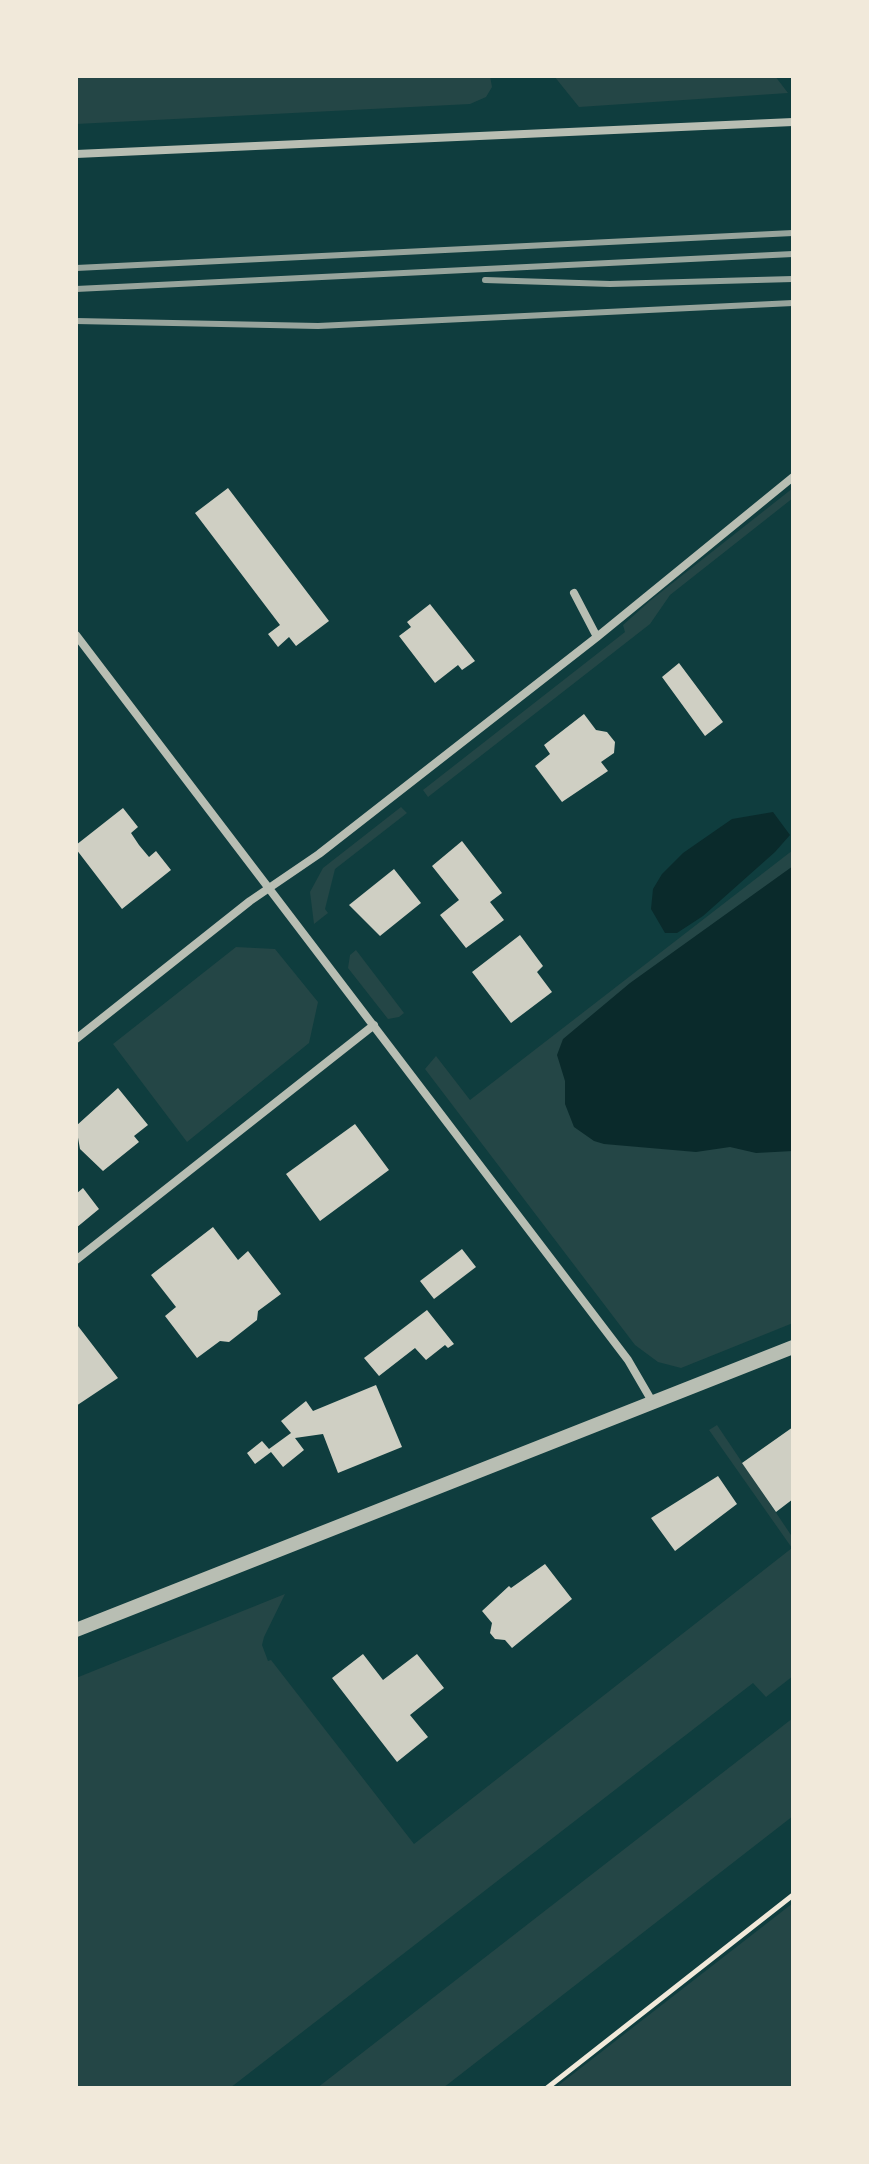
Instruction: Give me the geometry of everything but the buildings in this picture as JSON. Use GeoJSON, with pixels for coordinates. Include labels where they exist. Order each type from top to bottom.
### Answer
{"type":"FeatureCollection","features":[{"type":"Feature","properties":{"kind":"street"},"geometry":{"type":"LineString","coordinates":[[76,154],[793,122]]}},
{"type":"Feature","properties":{"kind":"street"},"geometry":{"type":"LineString","coordinates":[[76,1039],[597,637],[793,477]]}},
{"type":"Feature","properties":{"kind":"street"},"geometry":{"type":"LineString","coordinates":[[574,593],[597,637]]}},
{"type":"Feature","properties":{"kind":"street"},"geometry":{"type":"LineString","coordinates":[[76,635],[628,1360],[653,1403]]}},
{"type":"Feature","properties":{"kind":"street"},"geometry":{"type":"LineString","coordinates":[[76,1260],[374,1025]]}},
{"type":"Feature","properties":{"kind":"street"},"geometry":{"type":"LineString","coordinates":[[76,1630],[793,1347]]}},
{"type":"Feature","properties":{"kind":"path"},"geometry":{"type":"LineString","coordinates":[[547,2088],[793,1895]]}},
{"type":"Feature","properties":{"kind":"shaded area"},"geometry":{"type":"Polygon","coordinates":[[[76,76],[490,76],[492,87],[486,97],[470,104],[76,124],[76,76]]]}},
{"type":"Feature","properties":{"kind":"shaded area"},"geometry":{"type":"Polygon","coordinates":[[[554,76],[775,76],[788,93],[579,107],[554,76]]]}},
{"type":"Feature","properties":{"kind":"shaded area"},"geometry":{"type":"Polygon","coordinates":[[[793,488],[793,498],[670,595],[650,624],[428,797],[423,790],[625,632],[623,625],[651,600],[793,488]]]}},
{"type":"Feature","properties":{"kind":"shaded area"},"geometry":{"type":"Polygon","coordinates":[[[401,807],[407,813],[335,869],[325,909],[328,913],[314,924],[310,892],[323,868],[401,807]]]}},
{"type":"Feature","properties":{"kind":"shaded area"},"geometry":{"type":"Polygon","coordinates":[[[773,812],[790,835],[775,852],[703,916],[677,933],[665,933],[651,909],[653,889],[662,874],[683,853],[732,819],[773,812]]]}},
{"type":"Feature","properties":{"kind":"shaded area"},"geometry":{"type":"Polygon","coordinates":[[[793,850],[793,1019],[770,1146],[793,1149],[793,1323],[681,1368],[658,1362],[635,1345],[425,1069],[436,1056],[470,1100],[793,850]]]}},
{"type":"Feature","properties":{"kind":"shaded area"},"geometry":{"type":"Polygon","coordinates":[[[793,866],[793,1151],[756,1153],[730,1147],[696,1152],[604,1144],[574,1127],[565,1104],[565,1081],[557,1055],[563,1039],[630,983],[793,866]]]}},
{"type":"Feature","properties":{"kind":"shaded area"},"geometry":{"type":"Polygon","coordinates":[[[236,947],[275,949],[318,1002],[309,1043],[187,1142],[113,1044],[236,947]]]}},
{"type":"Feature","properties":{"kind":"shaded area"},"geometry":{"type":"Polygon","coordinates":[[[356,950],[404,1013],[399,1017],[388,1019],[348,968],[350,955],[356,950]]]}},
{"type":"Feature","properties":{"kind":"shaded area"},"geometry":{"type":"Polygon","coordinates":[[[717,1425],[793,1538],[793,1676],[766,1697],[753,1683],[230,2088],[76,2088],[76,1678],[285,1594],[264,1637],[262,1645],[268,1661],[271,1660],[414,1844],[792,1548],[709,1430],[717,1425]]]}},
{"type":"Feature","properties":{"kind":"shaded area"},"geometry":{"type":"Polygon","coordinates":[[[793,1718],[793,1816],[443,2088],[317,2088],[793,1718]]]}},
{"type":"Feature","properties":{"kind":"shaded area"},"geometry":{"type":"Polygon","coordinates":[[[793,1903],[793,2088],[555,2088],[793,1903]]]}},
{"type":"Feature","properties":{"kind":"railway"},"geometry":{"type":"LineString","coordinates":[[76,268],[793,233]]}},
{"type":"Feature","properties":{"kind":"railway"},"geometry":{"type":"LineString","coordinates":[[76,289],[793,254]]}},
{"type":"Feature","properties":{"kind":"railway"},"geometry":{"type":"LineString","coordinates":[[485,280],[610,284],[793,279]]}},
{"type":"Feature","properties":{"kind":"railway"},"geometry":{"type":"LineString","coordinates":[[76,321],[318,326],[793,303]]}}]}
